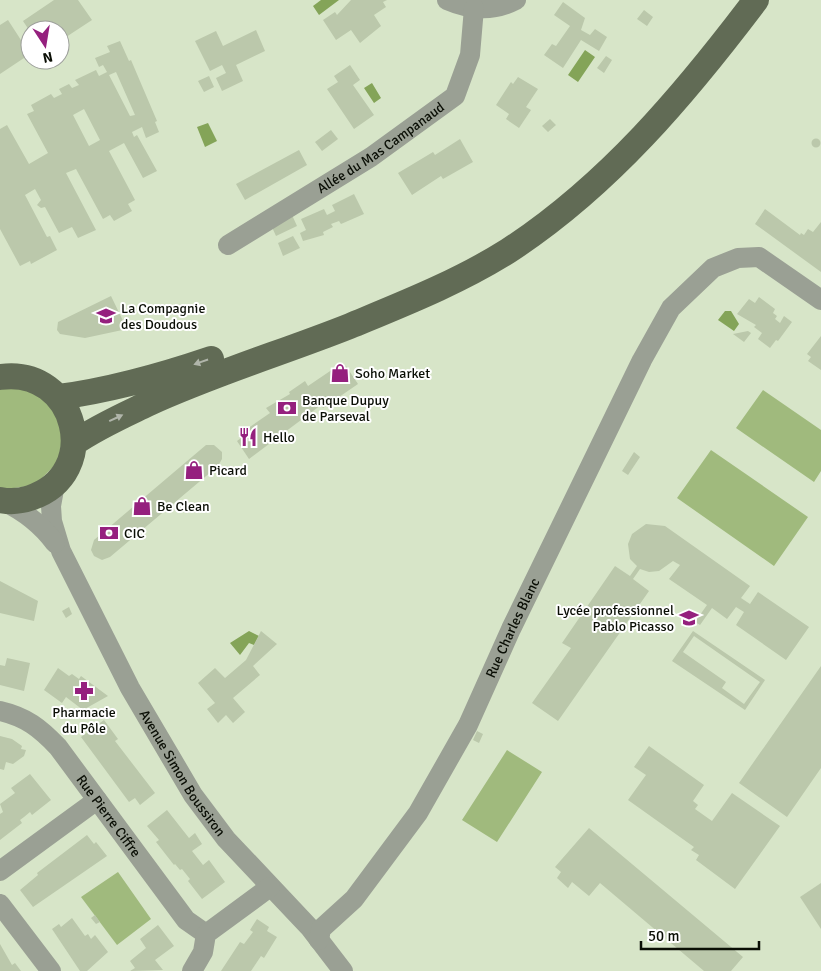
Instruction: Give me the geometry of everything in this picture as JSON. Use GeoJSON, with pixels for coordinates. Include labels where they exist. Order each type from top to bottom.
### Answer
{"type":"FeatureCollection","features":[{"type":"Feature","properties":{"kind":"main road"},"geometry":{"type":"LineString","coordinates":[[59,397],[101,391],[165,374],[316,322],[427,278],[504,234],[564,189],[633,128],[698,49],[735,0]]}},
{"type":"Feature","properties":{"kind":"main road"},"geometry":{"type":"LineString","coordinates":[[74,443],[97,427],[183,388],[348,327],[446,285],[508,251],[580,197],[655,126],[711,60],[756,0]]}},
{"type":"Feature","properties":{"kind":"main road"},"geometry":{"type":"LineString","coordinates":[[2,500],[22,500],[40,495],[55,484],[68,467],[74,443],[71,419],[59,397],[46,385],[3,373]]}},
{"type":"Feature","properties":{"kind":"street"},"geometry":{"type":"LineString","coordinates":[[447,0],[460,6],[490,9],[516,0]]}},
{"type":"Feature","properties":{"kind":"street","name":"Allée du Mas Campanaud"},"geometry":{"type":"LineString","coordinates":[[228,245],[371,157],[455,96],[470,55],[474,8]]}},
{"type":"Feature","properties":{"kind":"street","name":"Rue Charles Blanc"},"geometry":{"type":"LineString","coordinates":[[318,940],[322,929],[354,899],[418,813],[468,725],[512,629],[642,360],[671,308],[713,268],[738,258],[759,257],[821,300]]}},
{"type":"Feature","properties":{"kind":"street"},"geometry":{"type":"LineString","coordinates":[[55,484],[50,506],[60,551]]}},
{"type":"Feature","properties":{"kind":"street"},"geometry":{"type":"LineString","coordinates":[[2,500],[20,508],[35,521],[60,551]]}},
{"type":"Feature","properties":{"kind":"street","name":"Avenue Simon Boussiron"},"geometry":{"type":"LineString","coordinates":[[60,551],[130,688],[193,794],[226,839],[318,940],[343,971]]}},
{"type":"Feature","properties":{"kind":"street","name":"Rue Pierre Ciffre"},"geometry":{"type":"LineString","coordinates":[[0,712],[18,715],[39,727],[58,747],[186,920],[206,934]]}},
{"type":"Feature","properties":{"kind":"street"},"geometry":{"type":"LineString","coordinates":[[0,871],[97,800]]}},
{"type":"Feature","properties":{"kind":"street"},"geometry":{"type":"LineString","coordinates":[[192,971],[203,952],[206,934],[270,887]]}},
{"type":"Feature","properties":{"kind":"street"},"geometry":{"type":"LineString","coordinates":[[0,904],[51,971]]}},
{"type":"Feature","properties":{"kind":"shaded area"},"geometry":{"type":"Polygon","coordinates":[[[321,0],[339,0],[319,15],[313,6],[321,0]]]}},
{"type":"Feature","properties":{"kind":"shaded area"},"geometry":{"type":"Polygon","coordinates":[[[585,50],[595,57],[578,82],[568,75],[585,50]]]}},
{"type":"Feature","properties":{"kind":"shaded area"},"geometry":{"type":"Polygon","coordinates":[[[372,83],[381,98],[374,103],[364,88],[372,83]]]}},
{"type":"Feature","properties":{"kind":"shaded area"},"geometry":{"type":"Polygon","coordinates":[[[208,123],[217,141],[205,147],[197,127],[208,123]]]}},
{"type":"Feature","properties":{"kind":"shaded area"},"geometry":{"type":"Polygon","coordinates":[[[725,311],[731,311],[739,324],[734,331],[718,320],[725,311]]]}},
{"type":"Feature","properties":{"kind":"shaded area"},"geometry":{"type":"Polygon","coordinates":[[[19,385],[48,400],[64,429],[58,462],[35,485],[0,490],[0,386],[19,385]]]}},
{"type":"Feature","properties":{"kind":"shaded area"},"geometry":{"type":"Polygon","coordinates":[[[763,390],[821,430],[821,471],[814,482],[736,428],[763,390]]]}},
{"type":"Feature","properties":{"kind":"shaded area"},"geometry":{"type":"Polygon","coordinates":[[[711,450],[808,517],[774,566],[677,498],[711,450]]]}},
{"type":"Feature","properties":{"kind":"shaded area"},"geometry":{"type":"Polygon","coordinates":[[[249,631],[259,636],[254,645],[249,643],[240,655],[230,643],[249,631]]]}},
{"type":"Feature","properties":{"kind":"shaded area"},"geometry":{"type":"Polygon","coordinates":[[[507,750],[542,772],[497,842],[462,820],[507,750]]]}},
{"type":"Feature","properties":{"kind":"shaded area"},"geometry":{"type":"Polygon","coordinates":[[[118,872],[151,919],[117,945],[81,897],[118,872]]]}},
{"type":"Feature","properties":{"kind":"building"},"geometry":{"type":"Polygon","coordinates":[[[54,0],[78,0],[92,20],[70,34],[70,20],[24,20],[54,0]]]}},
{"type":"Feature","properties":{"kind":"building"},"geometry":{"type":"Polygon","coordinates":[[[351,0],[387,0],[383,2],[386,7],[374,15],[381,26],[360,43],[351,30],[336,40],[323,20],[335,12],[337,15],[351,0]]]}},
{"type":"Feature","properties":{"kind":"building"},"geometry":{"type":"Polygon","coordinates":[[[563,2],[585,18],[581,30],[590,35],[595,29],[607,37],[599,51],[581,40],[563,68],[544,55],[552,44],[556,46],[570,26],[554,15],[563,2]]]}},
{"type":"Feature","properties":{"kind":"building"},"geometry":{"type":"Polygon","coordinates":[[[644,10],[653,17],[647,26],[637,19],[644,10]]]}},
{"type":"Feature","properties":{"kind":"building"},"geometry":{"type":"Polygon","coordinates":[[[8,20],[20,39],[20,61],[0,74],[0,25],[8,20]]]}},
{"type":"Feature","properties":{"kind":"building"},"geometry":{"type":"Polygon","coordinates":[[[256,30],[265,51],[236,65],[243,81],[222,91],[216,78],[226,73],[222,65],[210,71],[195,41],[216,31],[223,46],[256,30]]]}},
{"type":"Feature","properties":{"kind":"building"},"geometry":{"type":"Polygon","coordinates":[[[120,41],[129,61],[131,60],[157,121],[155,122],[159,132],[146,138],[142,127],[132,132],[134,137],[137,135],[157,171],[143,178],[124,143],[109,151],[135,200],[128,204],[132,211],[114,221],[110,215],[103,219],[76,169],[66,173],[96,230],[78,238],[72,227],[59,233],[45,207],[41,208],[37,205],[41,200],[35,189],[25,195],[47,237],[50,236],[57,250],[31,264],[30,261],[20,266],[0,229],[0,129],[7,125],[29,164],[48,153],[27,114],[34,111],[31,105],[51,94],[54,98],[62,94],[59,89],[69,84],[72,88],[79,85],[75,80],[96,70],[99,76],[107,72],[103,65],[99,67],[95,58],[110,52],[107,46],[120,41]],[[116,72],[109,75],[130,116],[135,115],[116,72]],[[84,109],[73,115],[89,146],[100,140],[84,109]]]}},
{"type":"Feature","properties":{"kind":"building"},"geometry":{"type":"Polygon","coordinates":[[[606,56],[612,60],[604,73],[597,68],[606,56]]]}},
{"type":"Feature","properties":{"kind":"building"},"geometry":{"type":"Polygon","coordinates":[[[350,65],[360,80],[353,85],[374,115],[354,129],[327,89],[338,82],[334,76],[350,65]]]}},
{"type":"Feature","properties":{"kind":"building"},"geometry":{"type":"Polygon","coordinates":[[[209,76],[214,87],[204,92],[198,81],[209,76]]]}},
{"type":"Feature","properties":{"kind":"building"},"geometry":{"type":"Polygon","coordinates":[[[518,77],[538,89],[526,107],[531,110],[519,128],[506,119],[509,114],[496,105],[511,82],[513,84],[518,77]]]}},
{"type":"Feature","properties":{"kind":"building"},"geometry":{"type":"Polygon","coordinates":[[[550,119],[556,125],[548,132],[542,126],[550,119]]]}},
{"type":"Feature","properties":{"kind":"building"},"geometry":{"type":"Polygon","coordinates":[[[331,130],[338,139],[322,151],[315,142],[331,130]]]}},
{"type":"Feature","properties":{"kind":"building"},"geometry":{"type":"Polygon","coordinates":[[[816,138],[821,143],[816,148],[811,143],[816,138]]]}},
{"type":"Feature","properties":{"kind":"building"},"geometry":{"type":"Polygon","coordinates":[[[460,139],[473,162],[443,179],[441,176],[412,195],[398,173],[433,152],[435,155],[460,139]]]}},
{"type":"Feature","properties":{"kind":"building"},"geometry":{"type":"Polygon","coordinates":[[[299,150],[307,165],[245,200],[236,184],[299,150]]]}},
{"type":"Feature","properties":{"kind":"building"},"geometry":{"type":"Polygon","coordinates":[[[354,194],[364,214],[341,224],[339,221],[331,224],[333,227],[323,232],[324,235],[303,241],[300,233],[306,230],[301,219],[324,209],[327,215],[335,211],[332,205],[354,194]]]}},
{"type":"Feature","properties":{"kind":"building"},"geometry":{"type":"Polygon","coordinates":[[[765,209],[800,235],[801,233],[804,235],[808,229],[813,232],[821,222],[821,272],[755,224],[765,209]]]}},
{"type":"Feature","properties":{"kind":"building"},"geometry":{"type":"Polygon","coordinates":[[[292,215],[297,226],[276,236],[271,225],[292,215]]]}},
{"type":"Feature","properties":{"kind":"building"},"geometry":{"type":"Polygon","coordinates":[[[293,236],[300,248],[283,256],[278,243],[293,236]]]}},
{"type":"Feature","properties":{"kind":"building"},"geometry":{"type":"Polygon","coordinates":[[[111,296],[127,329],[85,338],[60,334],[57,330],[58,322],[111,296]]]}},
{"type":"Feature","properties":{"kind":"building"},"geometry":{"type":"Polygon","coordinates":[[[759,297],[775,309],[773,313],[777,316],[775,319],[780,323],[784,316],[792,322],[778,341],[776,340],[770,348],[758,339],[762,333],[754,327],[756,325],[737,314],[749,299],[755,303],[759,297]]]}},
{"type":"Feature","properties":{"kind":"building"},"geometry":{"type":"Polygon","coordinates":[[[748,331],[751,333],[744,342],[733,334],[748,331]]]}},
{"type":"Feature","properties":{"kind":"building"},"geometry":{"type":"Polygon","coordinates":[[[821,336],[821,370],[808,361],[811,357],[807,354],[821,336]]]}},
{"type":"Feature","properties":{"kind":"building"},"geometry":{"type":"Polygon","coordinates":[[[339,365],[342,369],[346,366],[358,384],[323,408],[321,405],[249,459],[237,441],[241,438],[238,435],[270,413],[266,408],[290,394],[289,392],[305,381],[308,386],[339,365]]]}},
{"type":"Feature","properties":{"kind":"building"},"geometry":{"type":"Polygon","coordinates":[[[206,445],[214,445],[222,452],[222,459],[218,466],[110,557],[102,560],[94,556],[91,550],[94,540],[206,445]]]}},
{"type":"Feature","properties":{"kind":"building"},"geometry":{"type":"Polygon","coordinates":[[[634,452],[640,457],[628,475],[622,471],[634,452]]]}},
{"type":"Feature","properties":{"kind":"building"},"geometry":{"type":"Polygon","coordinates":[[[646,524],[665,526],[750,586],[741,598],[750,604],[758,592],[809,627],[786,660],[736,625],[744,612],[736,607],[727,619],[712,608],[700,625],[695,622],[707,605],[669,579],[680,565],[673,561],[659,571],[649,572],[640,569],[633,579],[649,591],[558,721],[532,703],[571,648],[562,643],[615,566],[630,576],[637,566],[630,559],[628,544],[632,534],[646,524]]]}},
{"type":"Feature","properties":{"kind":"building"},"geometry":{"type":"Polygon","coordinates":[[[0,581],[38,601],[34,621],[0,613],[0,581]]]}},
{"type":"Feature","properties":{"kind":"building"},"geometry":{"type":"Polygon","coordinates":[[[69,607],[72,614],[66,618],[62,611],[69,607]]]}},
{"type":"Feature","properties":{"kind":"building"},"geometry":{"type":"Polygon","coordinates":[[[261,631],[277,644],[253,666],[260,675],[233,698],[245,712],[233,723],[226,715],[218,723],[207,709],[215,703],[198,683],[215,668],[225,678],[246,660],[261,631]]]}},
{"type":"Feature","properties":{"kind":"building"},"geometry":{"type":"Polygon","coordinates":[[[693,631],[765,680],[745,710],[672,661],[693,631]],[[694,636],[683,652],[726,682],[722,688],[744,704],[760,682],[694,636]]]}},
{"type":"Feature","properties":{"kind":"building"},"geometry":{"type":"Polygon","coordinates":[[[7,658],[30,663],[24,691],[0,685],[0,665],[5,666],[7,658]]]}},
{"type":"Feature","properties":{"kind":"building"},"geometry":{"type":"Polygon","coordinates":[[[821,666],[821,768],[787,817],[739,783],[821,666]]]}},
{"type":"Feature","properties":{"kind":"building"},"geometry":{"type":"Polygon","coordinates":[[[58,668],[69,676],[72,674],[79,679],[81,676],[108,696],[83,710],[66,697],[62,703],[44,690],[58,668]]]}},
{"type":"Feature","properties":{"kind":"building"},"geometry":{"type":"Polygon","coordinates":[[[104,720],[118,739],[115,741],[155,793],[140,805],[135,798],[129,802],[81,737],[104,720]]]}},
{"type":"Feature","properties":{"kind":"building"},"geometry":{"type":"Polygon","coordinates":[[[477,731],[483,734],[479,743],[473,740],[477,731]]]}},
{"type":"Feature","properties":{"kind":"building"},"geometry":{"type":"Polygon","coordinates":[[[0,736],[12,739],[22,746],[21,749],[26,750],[24,756],[13,764],[6,762],[4,770],[0,769],[0,736]]]}},
{"type":"Feature","properties":{"kind":"building"},"geometry":{"type":"Polygon","coordinates":[[[649,746],[704,785],[693,801],[698,805],[695,809],[712,821],[732,793],[780,826],[735,889],[696,860],[699,855],[691,850],[694,847],[628,800],[646,775],[634,767],[649,746]]]}},
{"type":"Feature","properties":{"kind":"building"},"geometry":{"type":"Polygon","coordinates":[[[30,774],[51,800],[32,815],[30,812],[20,820],[22,823],[0,840],[0,814],[3,812],[0,804],[15,793],[11,788],[30,774]]]}},
{"type":"Feature","properties":{"kind":"building"},"geometry":{"type":"Polygon","coordinates":[[[167,810],[189,838],[195,833],[202,844],[192,851],[203,865],[209,860],[225,882],[202,899],[188,881],[190,879],[182,869],[180,870],[174,865],[156,842],[159,840],[147,826],[167,810]]]}},
{"type":"Feature","properties":{"kind":"building"},"geometry":{"type":"Polygon","coordinates":[[[589,828],[743,957],[731,971],[704,971],[600,883],[589,896],[572,882],[568,888],[557,878],[561,872],[555,867],[589,828]]]}},
{"type":"Feature","properties":{"kind":"building"},"geometry":{"type":"Polygon","coordinates":[[[87,835],[94,844],[96,842],[107,856],[33,907],[20,890],[38,875],[37,873],[87,835]]]}},
{"type":"Feature","properties":{"kind":"building"},"geometry":{"type":"Polygon","coordinates":[[[821,883],[821,929],[800,897],[821,883]]]}},
{"type":"Feature","properties":{"kind":"building"},"geometry":{"type":"Polygon","coordinates":[[[95,915],[100,922],[96,924],[91,918],[95,915]]]}},
{"type":"Feature","properties":{"kind":"building"},"geometry":{"type":"Polygon","coordinates":[[[72,918],[85,936],[88,934],[91,939],[95,935],[108,952],[87,971],[80,971],[52,929],[59,924],[61,927],[72,918]]]}},
{"type":"Feature","properties":{"kind":"building"},"geometry":{"type":"Polygon","coordinates":[[[257,919],[269,927],[267,931],[277,937],[264,958],[261,956],[251,971],[221,971],[240,942],[244,944],[253,932],[250,930],[257,919]]]}},
{"type":"Feature","properties":{"kind":"building"},"geometry":{"type":"Polygon","coordinates":[[[158,925],[174,946],[155,960],[163,970],[130,971],[135,968],[130,961],[146,948],[140,939],[158,925]]]}},
{"type":"Feature","properties":{"kind":"building"},"geometry":{"type":"Polygon","coordinates":[[[0,944],[12,965],[15,963],[21,971],[0,971],[0,944]]]}},
{"type":"Feature","properties":{"kind":"place","name":"La Compagnie des Doudous"},"geometry":{"type":"Point","coordinates":[106,316]}},
{"type":"Feature","properties":{"kind":"place","name":"Soho Market"},"geometry":{"type":"Point","coordinates":[340,373]}},
{"type":"Feature","properties":{"kind":"place","name":"Banque Dupuy de Parseval"},"geometry":{"type":"Point","coordinates":[287,408]}},
{"type":"Feature","properties":{"kind":"place","name":"Hello"},"geometry":{"type":"Point","coordinates":[248,437]}},
{"type":"Feature","properties":{"kind":"place","name":"Picard"},"geometry":{"type":"Point","coordinates":[194,470]}},
{"type":"Feature","properties":{"kind":"place","name":"Be Clean"},"geometry":{"type":"Point","coordinates":[142,506]}},
{"type":"Feature","properties":{"kind":"place","name":"CIC"},"geometry":{"type":"Point","coordinates":[109,533]}},
{"type":"Feature","properties":{"kind":"place","name":"Lycée professionnel Pablo Picasso"},"geometry":{"type":"Point","coordinates":[689,618]}},
{"type":"Feature","properties":{"kind":"place","name":"Pharmacie du Pôle"},"geometry":{"type":"Point","coordinates":[84,691]}}]}
